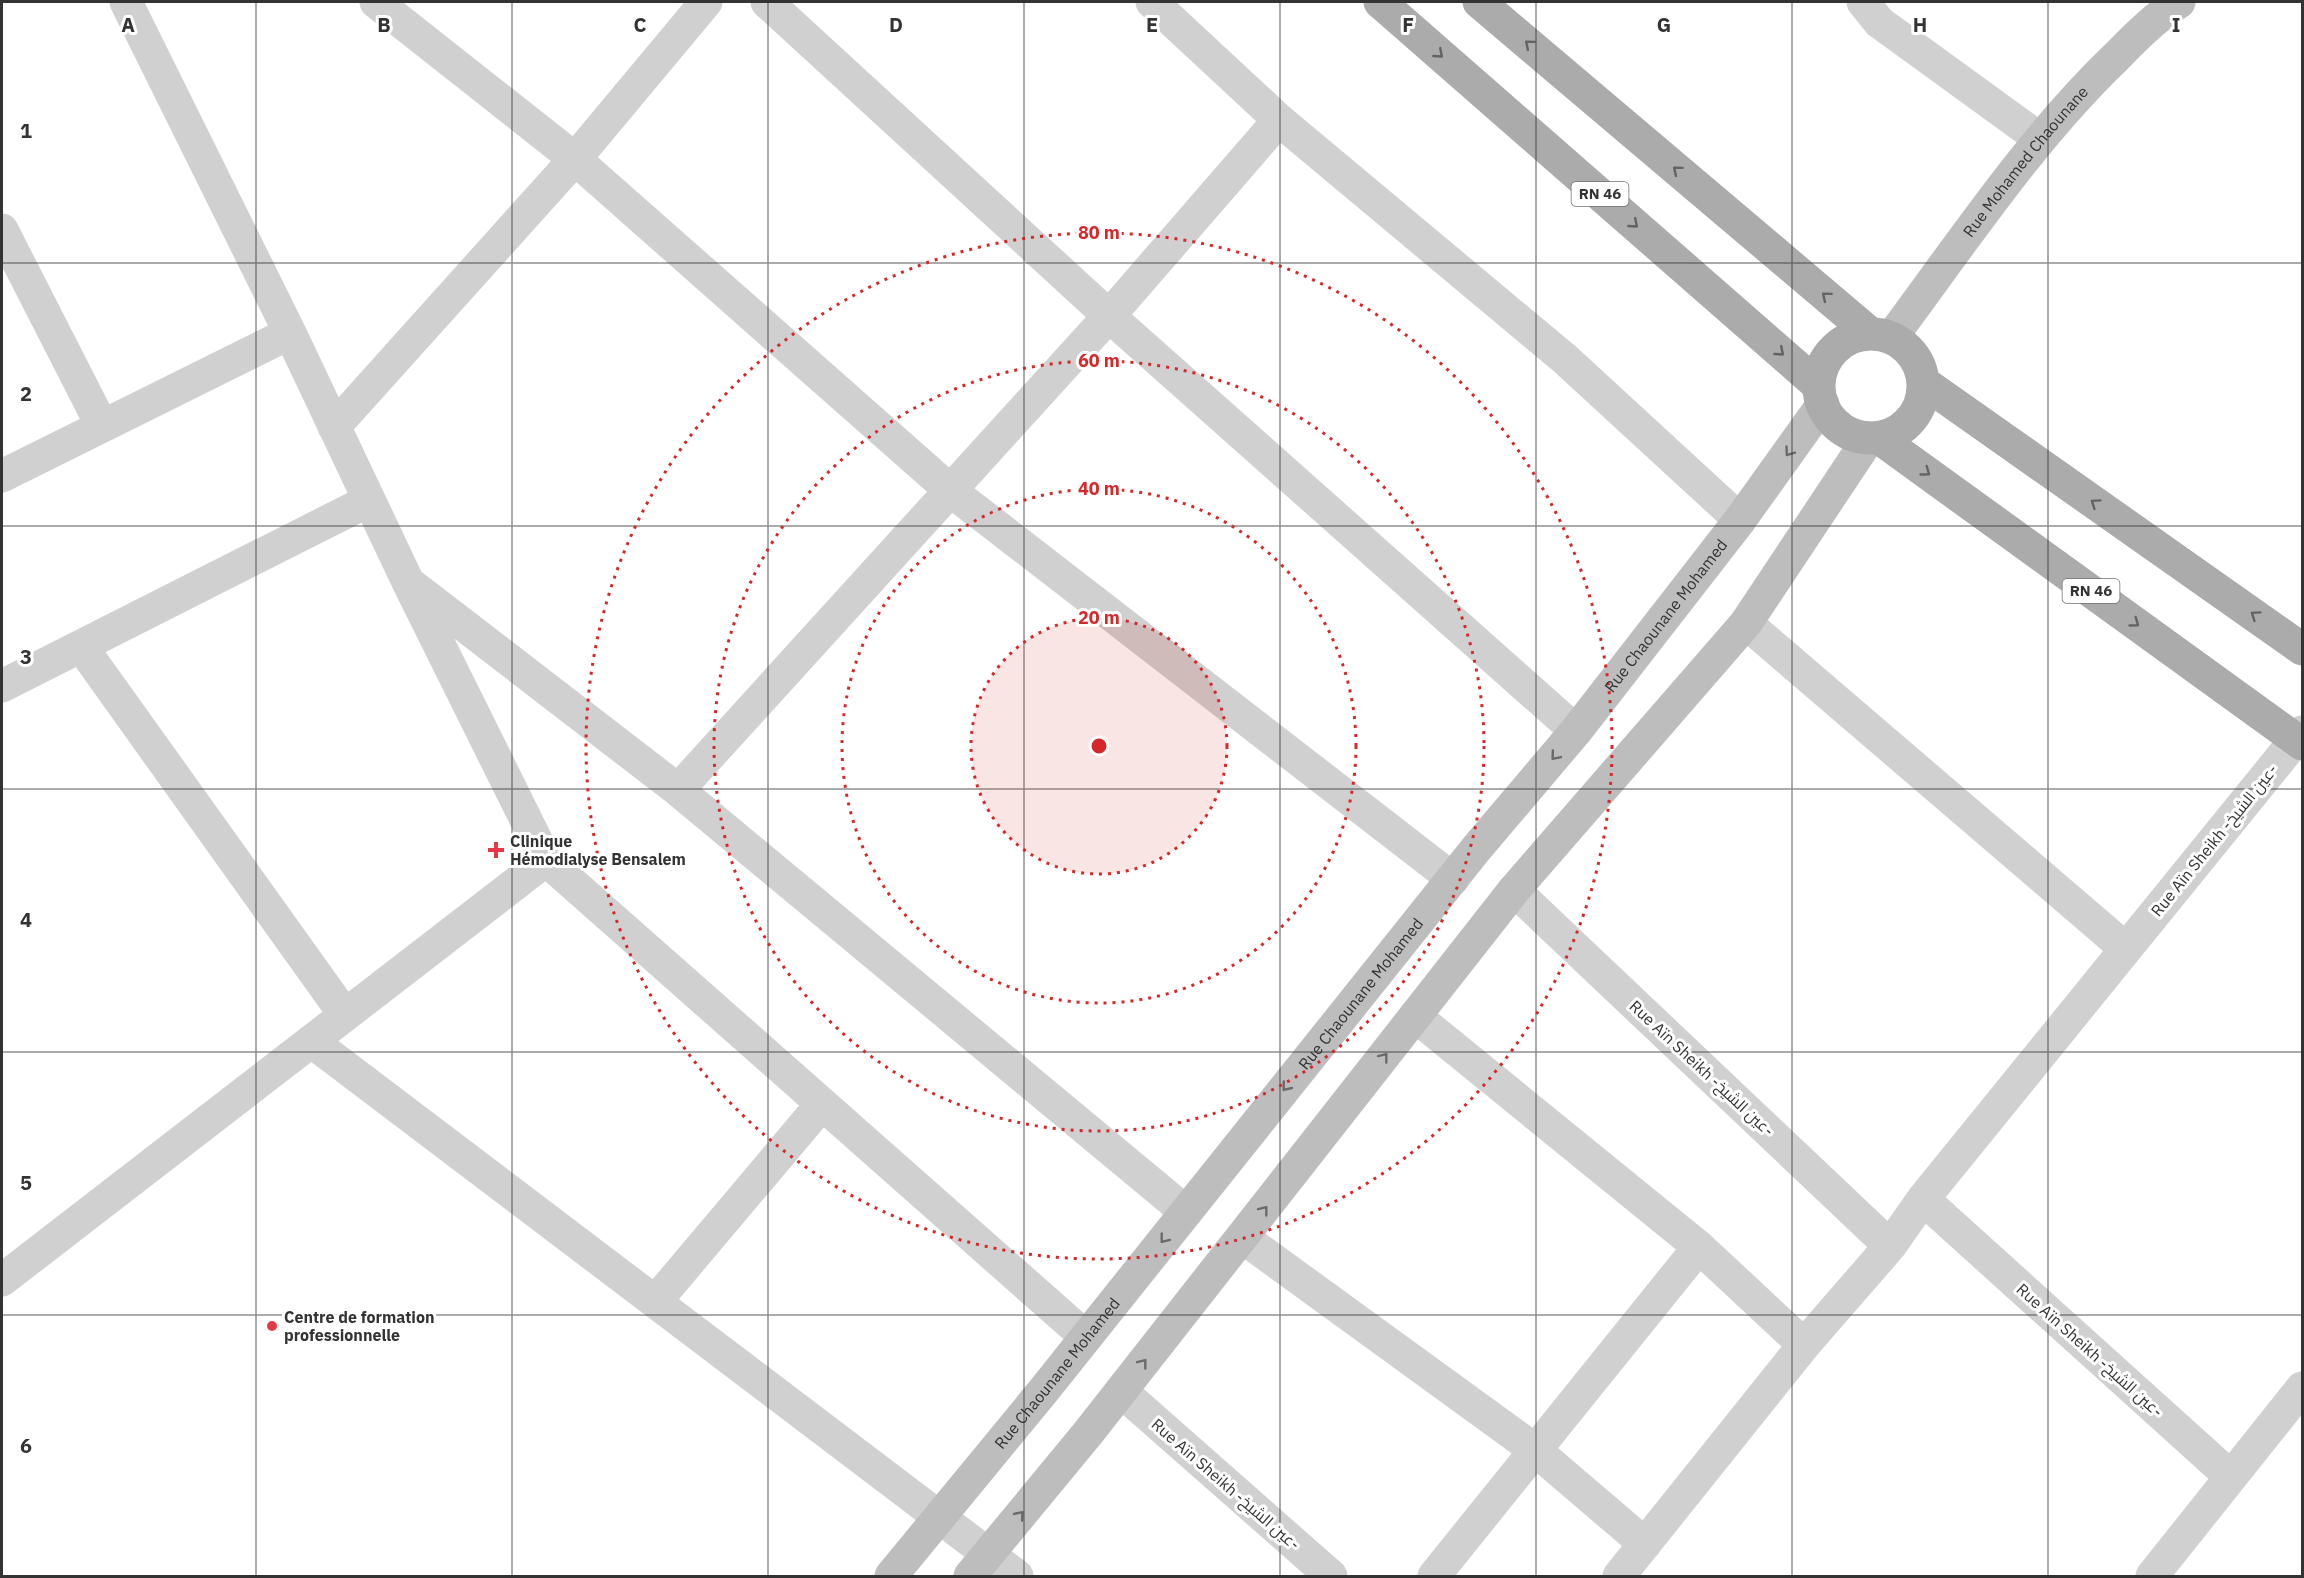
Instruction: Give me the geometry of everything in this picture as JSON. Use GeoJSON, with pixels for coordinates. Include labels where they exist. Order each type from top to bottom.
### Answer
{"type":"FeatureCollection","features":[{"type":"Feature","properties":{"kind":"main road","name":"RN 46"},"geometry":{"type":"LineString","coordinates":[[1380,2],[1821,395]]}},
{"type":"Feature","properties":{"kind":"main road"},"geometry":{"type":"LineString","coordinates":[[1479,2],[1881,336],[1904,345],[1913,355],[1920,368],[1923,382],[1922,398],[1916,412],[1900,429],[1874,438],[1855,435],[1841,428],[1830,417],[1821,395],[1826,360],[1834,349],[1857,336],[1881,336]]}},
{"type":"Feature","properties":{"kind":"main road"},"geometry":{"type":"LineString","coordinates":[[1923,382],[2302,649]]}},
{"type":"Feature","properties":{"kind":"main road","name":"RN 46"},"geometry":{"type":"LineString","coordinates":[[1874,438],[2300,738]]}},
{"type":"Feature","properties":{"kind":"street"},"geometry":{"type":"LineString","coordinates":[[126,2],[290,333],[368,501],[546,860],[1086,1337]]}},
{"type":"Feature","properties":{"kind":"street"},"geometry":{"type":"LineString","coordinates":[[376,2],[575,159],[951,491],[1453,879]]}},
{"type":"Feature","properties":{"kind":"street"},"geometry":{"type":"LineString","coordinates":[[334,427],[575,159],[706,2]]}},
{"type":"Feature","properties":{"kind":"street"},"geometry":{"type":"LineString","coordinates":[[767,2],[1109,316],[1576,731]]}},
{"type":"Feature","properties":{"kind":"street"},"geometry":{"type":"LineString","coordinates":[[1152,2],[1279,120],[1564,359],[1740,520]]}},
{"type":"Feature","properties":{"kind":"street"},"geometry":{"type":"LineString","coordinates":[[1863,2],[1879,22],[2040,139]]}},
{"type":"Feature","properties":{"kind":"street","name":"Rue Mohamed Chaounane"},"geometry":{"type":"LineString","coordinates":[[1881,336],[2040,139],[2083,89],[2161,6]]}},
{"type":"Feature","properties":{"kind":"street"},"geometry":{"type":"LineString","coordinates":[[678,790],[1109,316],[1279,120]]}},
{"type":"Feature","properties":{"kind":"street"},"geometry":{"type":"LineString","coordinates":[[2,230],[102,426]]}},
{"type":"Feature","properties":{"kind":"street"},"geometry":{"type":"LineString","coordinates":[[2,476],[290,333]]}},
{"type":"Feature","properties":{"kind":"street","name":"Rue Chaounane Mohamed"},"geometry":{"type":"LineString","coordinates":[[891,1576],[1453,879],[1576,731],[1740,520],[1821,395]]}},
{"type":"Feature","properties":{"kind":"street"},"geometry":{"type":"LineString","coordinates":[[979,1566],[1121,1391],[1514,890],[1746,623],[1874,438]]}},
{"type":"Feature","properties":{"kind":"street"},"geometry":{"type":"LineString","coordinates":[[2,686],[368,501]]}},
{"type":"Feature","properties":{"kind":"street"},"geometry":{"type":"LineString","coordinates":[[408,582],[678,790],[1186,1212]]}},
{"type":"Feature","properties":{"kind":"street"},"geometry":{"type":"LineString","coordinates":[[1746,623],[2126,949]]}},
{"type":"Feature","properties":{"kind":"street"},"geometry":{"type":"LineString","coordinates":[[81,646],[345,1015]]}},
{"type":"Feature","properties":{"kind":"street","name":"Rue Aïn Sheikh -عين الشيخ-"},"geometry":{"type":"LineString","coordinates":[[1619,1576],[1804,1345],[1890,1246],[1923,1199],[2300,738]]}},
{"type":"Feature","properties":{"kind":"street"},"geometry":{"type":"LineString","coordinates":[[5,1268],[311,1041],[546,860]]}},
{"type":"Feature","properties":{"kind":"street","name":"Rue Aïn Sheikh -عين الشيخ-"},"geometry":{"type":"LineString","coordinates":[[1514,890],[1890,1246]]}},
{"type":"Feature","properties":{"kind":"street"},"geometry":{"type":"LineString","coordinates":[[1416,1016],[1699,1247],[1804,1345]]}},
{"type":"Feature","properties":{"kind":"street"},"geometry":{"type":"LineString","coordinates":[[311,1041],[940,1518],[979,1566],[1017,1576]]}},
{"type":"Feature","properties":{"kind":"street"},"geometry":{"type":"LineString","coordinates":[[655,1302],[822,1104]]}},
{"type":"Feature","properties":{"kind":"street","name":"Rue Aïn Sheikh -عين الشيخ-"},"geometry":{"type":"LineString","coordinates":[[1923,1199],[2231,1477]]}},
{"type":"Feature","properties":{"kind":"street"},"geometry":{"type":"LineString","coordinates":[[1242,1238],[1535,1450],[1645,1544]]}},
{"type":"Feature","properties":{"kind":"street"},"geometry":{"type":"LineString","coordinates":[[1434,1576],[1699,1247]]}},
{"type":"Feature","properties":{"kind":"street"},"geometry":{"type":"LineString","coordinates":[[2152,1576],[2302,1388]]}},
{"type":"Feature","properties":{"kind":"street","name":"Rue Aïn Sheikh -عين الشيخ-"},"geometry":{"type":"LineString","coordinates":[[1121,1391],[1331,1576]]}},
{"type":"Feature","properties":{"kind":"place","name":"Clinique Hémodialyse Bensalem"},"geometry":{"type":"Point","coordinates":[496,850]}},
{"type":"Feature","properties":{"kind":"place","name":"Centre de formation professionnelle"},"geometry":{"type":"Point","coordinates":[272,1326]}}]}
